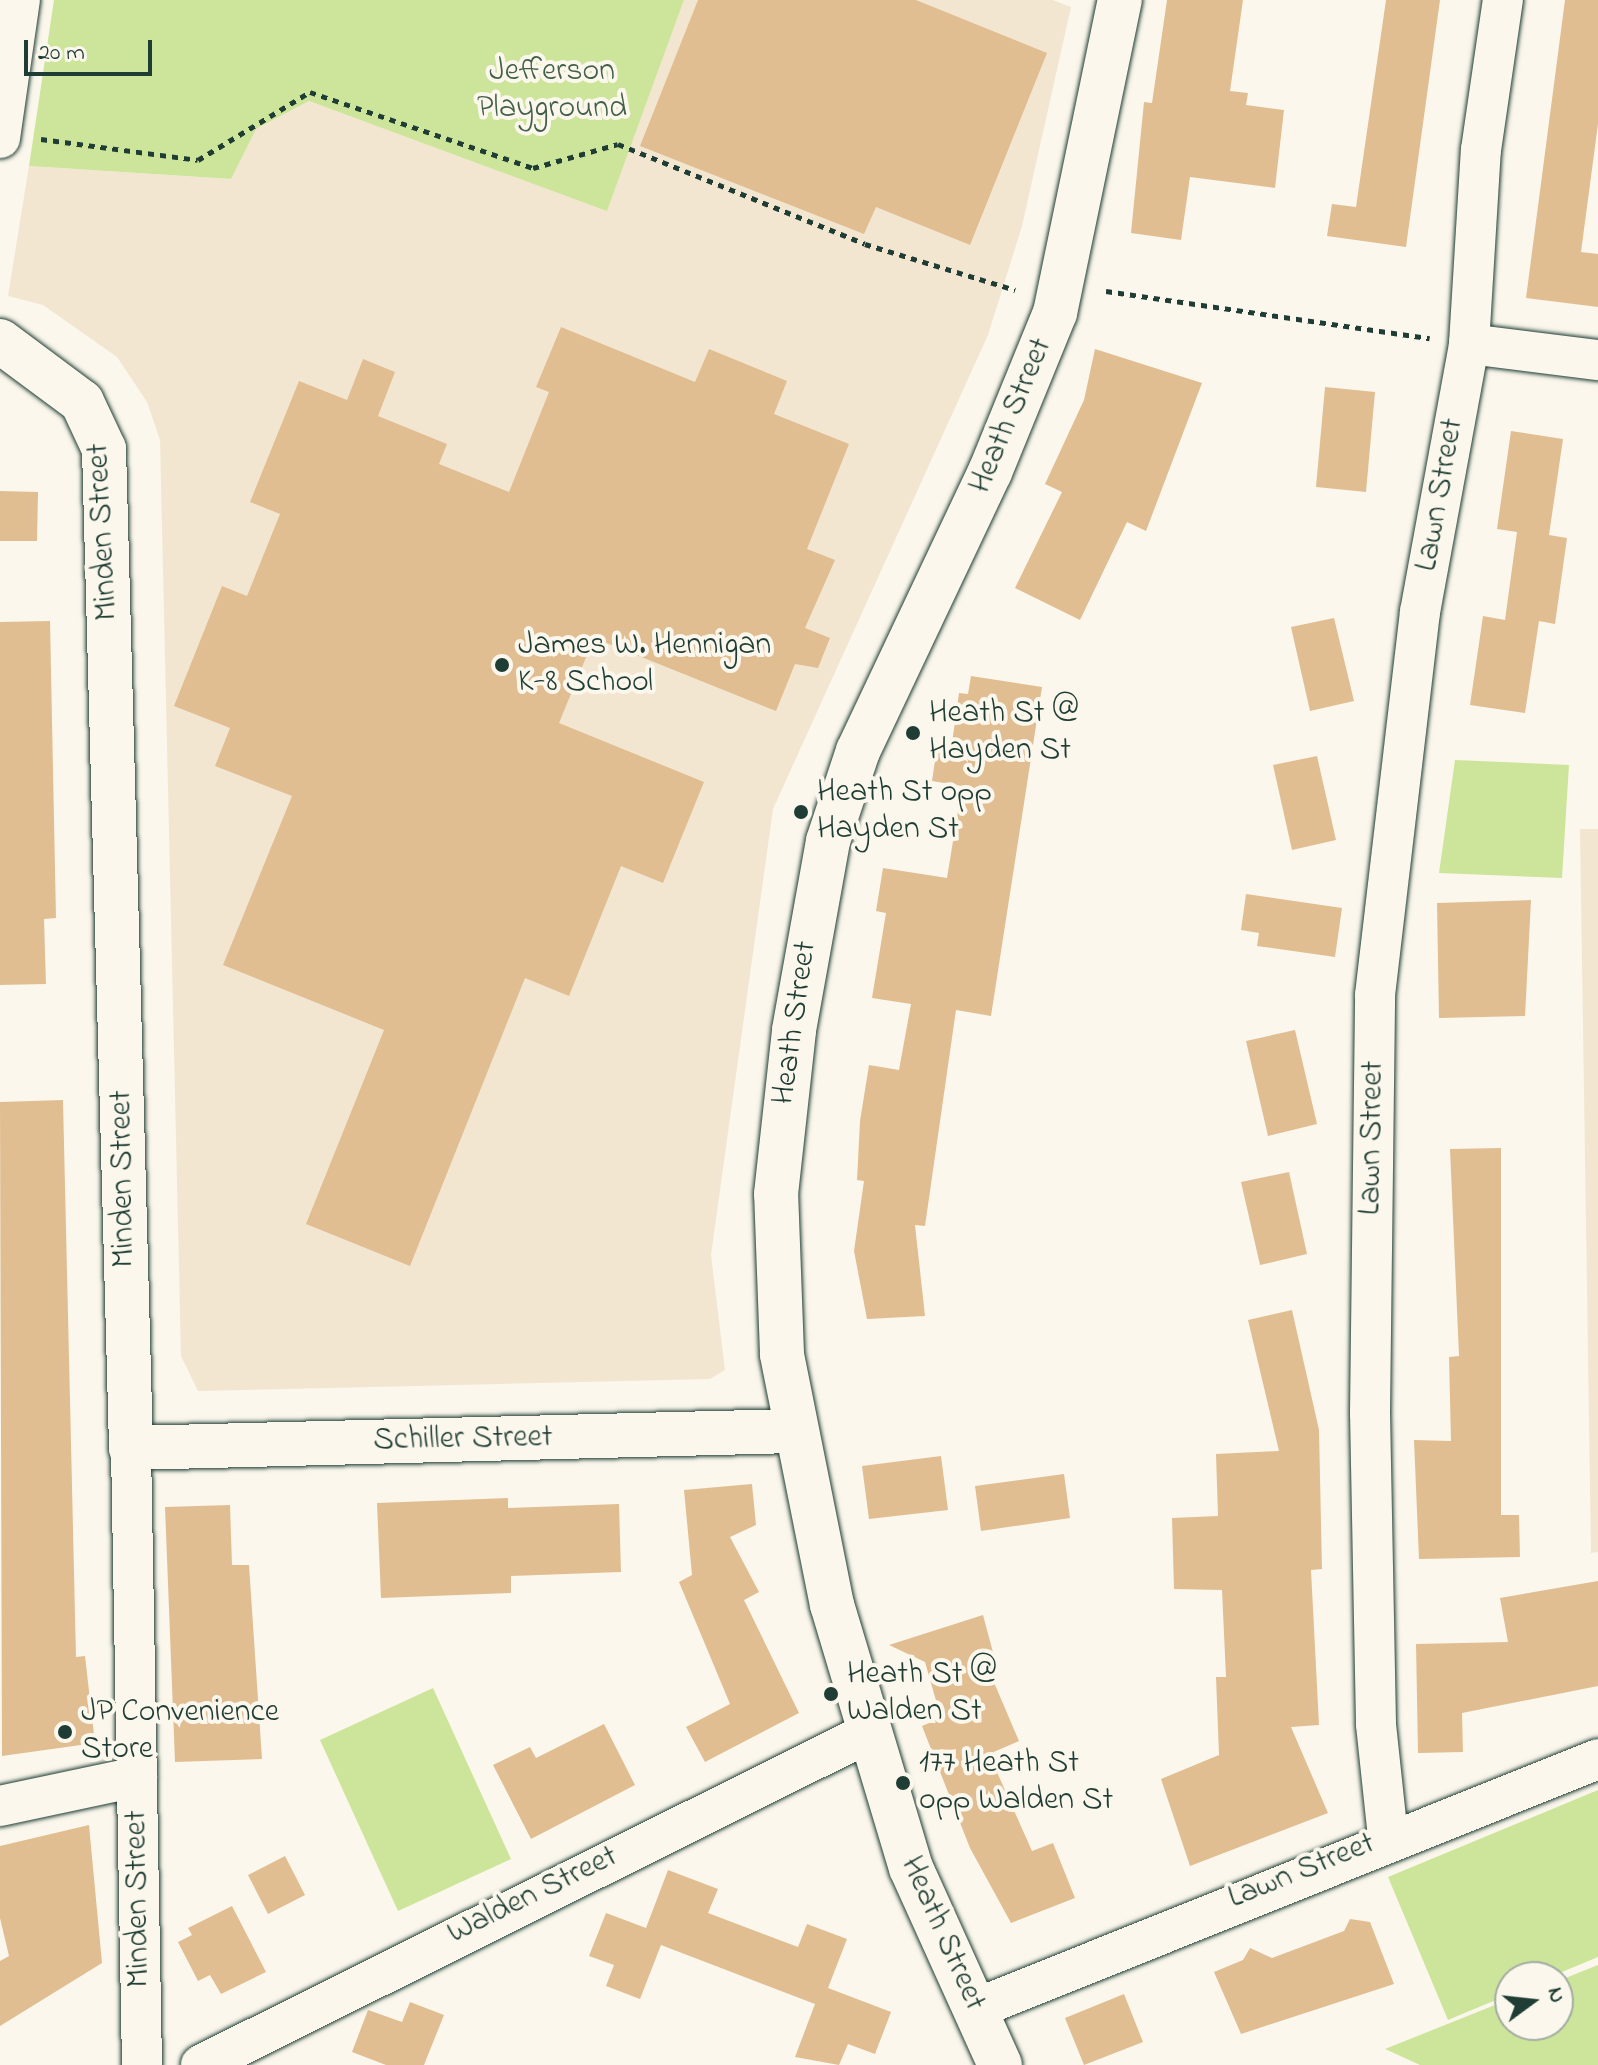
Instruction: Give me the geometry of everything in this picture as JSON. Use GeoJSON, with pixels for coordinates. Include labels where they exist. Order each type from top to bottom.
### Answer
{"type":"FeatureCollection","features":[{"type":"Feature","properties":{"kind":"main road","name":"Heath Street"},"geometry":{"type":"LineString","coordinates":[[1000,2065],[911,1868],[868,1733],[795,1431],[776,1295],[776,1194],[798,1002],[828,841],[858,751],[990,472],[1055,313],[1120,0]]}},
{"type":"Feature","properties":{"kind":"main road","name":"Minden Street"},"geometry":{"type":"LineString","coordinates":[[0,341],[82,402],[104,449],[131,1448]]}},
{"type":"Feature","properties":{"kind":"main road","name":"Schiller Street"},"geometry":{"type":"LineString","coordinates":[[131,1448],[795,1431]]}},
{"type":"Feature","properties":{"kind":"street"},"geometry":{"type":"LineString","coordinates":[[14,138],[20,0]]}},
{"type":"Feature","properties":{"kind":"street","name":"Lawn Street"},"geometry":{"type":"LineString","coordinates":[[975,2009],[1388,1837],[1376,1724],[1370,1413],[1375,995],[1453,341],[1503,0]]}},
{"type":"Feature","properties":{"kind":"street"},"geometry":{"type":"LineString","coordinates":[[1453,341],[1598,360]]}},
{"type":"Feature","properties":{"kind":"street","name":"Minden Street"},"geometry":{"type":"LineString","coordinates":[[131,1448],[142,2065]]}},
{"type":"Feature","properties":{"kind":"street","name":"Walden Street"},"geometry":{"type":"LineString","coordinates":[[201,2065],[255,2053],[868,1733]]}},
{"type":"Feature","properties":{"kind":"street"},"geometry":{"type":"LineString","coordinates":[[1388,1837],[1598,1759]]}},
{"type":"Feature","properties":{"kind":"street"},"geometry":{"type":"LineString","coordinates":[[0,1806],[137,1777]]}},
{"type":"Feature","properties":{"kind":"path"},"geometry":{"type":"LineString","coordinates":[[14,138],[198,160],[310,92],[533,168],[618,144],[865,244],[1015,290]]}},
{"type":"Feature","properties":{"kind":"path"},"geometry":{"type":"LineString","coordinates":[[1106,291],[1453,341]]}},
{"type":"Feature","properties":{"kind":"shaded area","name":"James W. Hennigan K-8 School"},"geometry":{"type":"Polygon","coordinates":[[[684,0],[1053,0],[1071,7],[1022,226],[988,335],[773,809],[711,1255],[725,1370],[710,1379],[198,1391],[181,1356],[160,440],[147,402],[117,357],[43,305],[8,296],[29,166],[230,179],[256,129],[309,101],[607,210],[684,0]]]}},
{"type":"Feature","properties":{"kind":"shaded area"},"geometry":{"type":"Polygon","coordinates":[[[1580,829],[1598,829],[1598,1552],[1591,1553],[1580,829]]]}},
{"type":"Feature","properties":{"kind":"green space","name":"Jefferson Playground"},"geometry":{"type":"Polygon","coordinates":[[[54,0],[684,0],[607,211],[309,101],[256,129],[231,179],[29,166],[54,0]]]}},
{"type":"Feature","properties":{"kind":"green space"},"geometry":{"type":"Polygon","coordinates":[[[1455,760],[1569,765],[1562,878],[1439,873],[1455,760]]]}},
{"type":"Feature","properties":{"kind":"green space"},"geometry":{"type":"Polygon","coordinates":[[[433,1688],[511,1859],[398,1911],[320,1740],[433,1688]]]}},
{"type":"Feature","properties":{"kind":"green space"},"geometry":{"type":"Polygon","coordinates":[[[1598,1790],[1598,1957],[1574,1967],[1574,1961],[1494,1961],[1494,2001],[1448,2020],[1388,1877],[1598,1790]]]}},
{"type":"Feature","properties":{"kind":"green space"},"geometry":{"type":"Polygon","coordinates":[[[1598,1965],[1598,2065],[1420,2065],[1385,2049],[1494,2005],[1494,2041],[1574,2041],[1574,1975],[1598,1965]]]}},
{"type":"Feature","properties":{"kind":"building"},"geometry":{"type":"Polygon","coordinates":[[[698,0],[916,0],[1047,53],[970,245],[876,207],[864,234],[640,146],[698,0]]]}},
{"type":"Feature","properties":{"kind":"building"},"geometry":{"type":"Polygon","coordinates":[[[1167,0],[1243,0],[1230,91],[1248,93],[1246,105],[1284,110],[1275,188],[1190,177],[1181,240],[1131,233],[1144,102],[1152,103],[1167,0]]]}},
{"type":"Feature","properties":{"kind":"building"},"geometry":{"type":"Polygon","coordinates":[[[1386,0],[1440,0],[1406,247],[1327,236],[1332,204],[1356,207],[1386,0]]]}},
{"type":"Feature","properties":{"kind":"building"},"geometry":{"type":"Polygon","coordinates":[[[1565,0],[1598,0],[1598,124],[1581,252],[1598,254],[1598,307],[1526,298],[1565,0]]]}},
{"type":"Feature","properties":{"kind":"building"},"geometry":{"type":"Polygon","coordinates":[[[561,327],[695,382],[709,349],[787,381],[774,414],[849,444],[807,549],[835,560],[805,628],[830,638],[818,668],[795,664],[776,711],[594,638],[559,723],[704,782],[663,883],[621,866],[569,996],[525,978],[410,1266],[306,1224],[384,1030],[223,965],[292,796],[215,766],[230,728],[174,706],[222,586],[247,596],[280,514],[250,502],[299,381],[347,400],[363,359],[395,372],[378,416],[447,444],[439,464],[509,492],[549,392],[536,387],[561,327]]]}},
{"type":"Feature","properties":{"kind":"building"},"geometry":{"type":"Polygon","coordinates":[[[1095,349],[1202,383],[1146,531],[1127,522],[1080,620],[1015,588],[1062,492],[1045,484],[1084,400],[1095,349]]]}},
{"type":"Feature","properties":{"kind":"building"},"geometry":{"type":"Polygon","coordinates":[[[1325,387],[1375,392],[1366,492],[1316,487],[1325,387]]]}},
{"type":"Feature","properties":{"kind":"building"},"geometry":{"type":"Polygon","coordinates":[[[1511,431],[1563,439],[1549,535],[1567,538],[1555,624],[1539,621],[1525,713],[1470,705],[1483,616],[1505,620],[1517,532],[1497,529],[1511,431]]]}},
{"type":"Feature","properties":{"kind":"building"},"geometry":{"type":"Polygon","coordinates":[[[0,491],[38,492],[37,541],[0,541],[0,491]]]}},
{"type":"Feature","properties":{"kind":"building"},"geometry":{"type":"Polygon","coordinates":[[[1334,618],[1354,701],[1310,711],[1291,627],[1334,618]]]}},
{"type":"Feature","properties":{"kind":"building"},"geometry":{"type":"Polygon","coordinates":[[[50,621],[56,918],[44,919],[46,984],[0,985],[0,622],[50,621]]]}},
{"type":"Feature","properties":{"kind":"building"},"geometry":{"type":"Polygon","coordinates":[[[971,676],[1042,687],[991,1016],[956,1010],[925,1226],[915,1225],[925,1316],[867,1319],[854,1251],[864,1181],[857,1180],[860,1121],[869,1065],[899,1070],[911,1004],[872,998],[886,913],[876,911],[883,868],[947,878],[962,786],[932,781],[937,747],[951,750],[959,693],[968,694],[971,676]]]}},
{"type":"Feature","properties":{"kind":"building"},"geometry":{"type":"Polygon","coordinates":[[[1317,756],[1336,840],[1292,850],[1273,765],[1317,756]]]}},
{"type":"Feature","properties":{"kind":"building"},"geometry":{"type":"Polygon","coordinates":[[[1246,894],[1342,908],[1335,957],[1257,946],[1259,933],[1241,930],[1246,894]]]}},
{"type":"Feature","properties":{"kind":"building"},"geometry":{"type":"Polygon","coordinates":[[[1531,900],[1525,1016],[1439,1018],[1437,903],[1531,900]]]}},
{"type":"Feature","properties":{"kind":"building"},"geometry":{"type":"Polygon","coordinates":[[[1295,1030],[1317,1124],[1268,1136],[1246,1041],[1295,1030]]]}},
{"type":"Feature","properties":{"kind":"building"},"geometry":{"type":"Polygon","coordinates":[[[63,1100],[76,1657],[85,1656],[95,1743],[2,1756],[0,1102],[63,1100]]]}},
{"type":"Feature","properties":{"kind":"building"},"geometry":{"type":"Polygon","coordinates":[[[1501,1148],[1501,1515],[1519,1515],[1520,1557],[1419,1559],[1414,1440],[1451,1441],[1449,1357],[1459,1356],[1450,1149],[1501,1148]]]}},
{"type":"Feature","properties":{"kind":"building"},"geometry":{"type":"Polygon","coordinates":[[[1289,1172],[1307,1254],[1260,1265],[1241,1182],[1289,1172]]]}},
{"type":"Feature","properties":{"kind":"building"},"geometry":{"type":"Polygon","coordinates":[[[1292,1310],[1319,1430],[1322,1569],[1311,1570],[1319,1725],[1291,1727],[1328,1813],[1190,1866],[1161,1779],[1219,1755],[1216,1677],[1226,1677],[1222,1590],[1174,1589],[1172,1518],[1218,1516],[1216,1454],[1279,1451],[1248,1320],[1292,1310]]]}},
{"type":"Feature","properties":{"kind":"building"},"geometry":{"type":"Polygon","coordinates":[[[941,1456],[948,1510],[869,1519],[862,1466],[941,1456]]]}},
{"type":"Feature","properties":{"kind":"building"},"geometry":{"type":"Polygon","coordinates":[[[1064,1474],[1070,1518],[981,1531],[975,1486],[1064,1474]]]}},
{"type":"Feature","properties":{"kind":"building"},"geometry":{"type":"Polygon","coordinates":[[[752,1484],[756,1525],[730,1537],[759,1592],[744,1600],[799,1713],[705,1762],[686,1727],[730,1704],[679,1582],[692,1575],[684,1490],[752,1484]]]}},
{"type":"Feature","properties":{"kind":"building"},"geometry":{"type":"Polygon","coordinates":[[[508,1498],[508,1508],[619,1504],[621,1572],[511,1576],[511,1593],[381,1598],[377,1503],[508,1498]]]}},
{"type":"Feature","properties":{"kind":"building"},"geometry":{"type":"Polygon","coordinates":[[[230,1505],[232,1565],[249,1565],[262,1759],[175,1762],[165,1507],[230,1505]]]}},
{"type":"Feature","properties":{"kind":"building"},"geometry":{"type":"Polygon","coordinates":[[[1598,1581],[1598,1686],[1462,1713],[1463,1752],[1418,1753],[1416,1644],[1508,1642],[1500,1598],[1598,1581]]]}},
{"type":"Feature","properties":{"kind":"building"},"geometry":{"type":"Polygon","coordinates":[[[983,1615],[998,1671],[990,1673],[1019,1741],[989,1754],[1032,1851],[1053,1843],[1075,1898],[1011,1923],[970,1848],[922,1726],[941,1718],[925,1662],[889,1645],[983,1615]]]}},
{"type":"Feature","properties":{"kind":"building"},"geometry":{"type":"Polygon","coordinates":[[[604,1724],[635,1785],[531,1839],[493,1765],[530,1747],[536,1758],[604,1724]]]}},
{"type":"Feature","properties":{"kind":"building"},"geometry":{"type":"Polygon","coordinates":[[[89,1825],[102,1963],[0,2026],[0,1961],[9,1956],[0,1918],[0,1846],[89,1825]]]}},
{"type":"Feature","properties":{"kind":"building"},"geometry":{"type":"Polygon","coordinates":[[[285,1856],[305,1895],[268,1914],[248,1875],[285,1856]]]}},
{"type":"Feature","properties":{"kind":"building"},"geometry":{"type":"Polygon","coordinates":[[[668,1870],[718,1889],[708,1913],[798,1947],[807,1924],[847,1939],[828,1988],[891,2012],[875,2054],[848,2044],[839,2065],[795,2057],[815,2004],[661,1945],[640,1999],[606,1986],[614,1965],[589,1956],[606,1913],[646,1928],[668,1870]]]}},
{"type":"Feature","properties":{"kind":"building"},"geometry":{"type":"Polygon","coordinates":[[[232,1906],[266,1972],[221,1994],[210,1975],[198,1981],[178,1942],[192,1935],[188,1928],[232,1906]]]}},
{"type":"Feature","properties":{"kind":"building"},"geometry":{"type":"Polygon","coordinates":[[[1350,1919],[1370,1922],[1394,1984],[1241,2034],[1214,1972],[1243,1960],[1250,1948],[1272,1958],[1344,1931],[1350,1919]]]}},
{"type":"Feature","properties":{"kind":"building"},"geometry":{"type":"Polygon","coordinates":[[[1124,1994],[1143,2042],[1084,2065],[1065,2018],[1124,1994]]]}},
{"type":"Feature","properties":{"kind":"building"},"geometry":{"type":"Polygon","coordinates":[[[410,2002],[444,2015],[424,2065],[386,2065],[352,2052],[368,2010],[402,2022],[410,2002]]]}},
{"type":"Feature","properties":{"kind":"place","name":"James W. Hennigan K-8 School"},"geometry":{"type":"Point","coordinates":[502,665]}},
{"type":"Feature","properties":{"kind":"place","name":"Heath St @ Hayden St"},"geometry":{"type":"Point","coordinates":[913,733]}},
{"type":"Feature","properties":{"kind":"place","name":"Heath St opp Hayden St"},"geometry":{"type":"Point","coordinates":[801,812]}},
{"type":"Feature","properties":{"kind":"place","name":"Heath St @ Walden St"},"geometry":{"type":"Point","coordinates":[831,1694]}},
{"type":"Feature","properties":{"kind":"place","name":"JP Convenience Store"},"geometry":{"type":"Point","coordinates":[65,1732]}},
{"type":"Feature","properties":{"kind":"place","name":"177 Heath St opp Walden St"},"geometry":{"type":"Point","coordinates":[903,1783]}}]}
